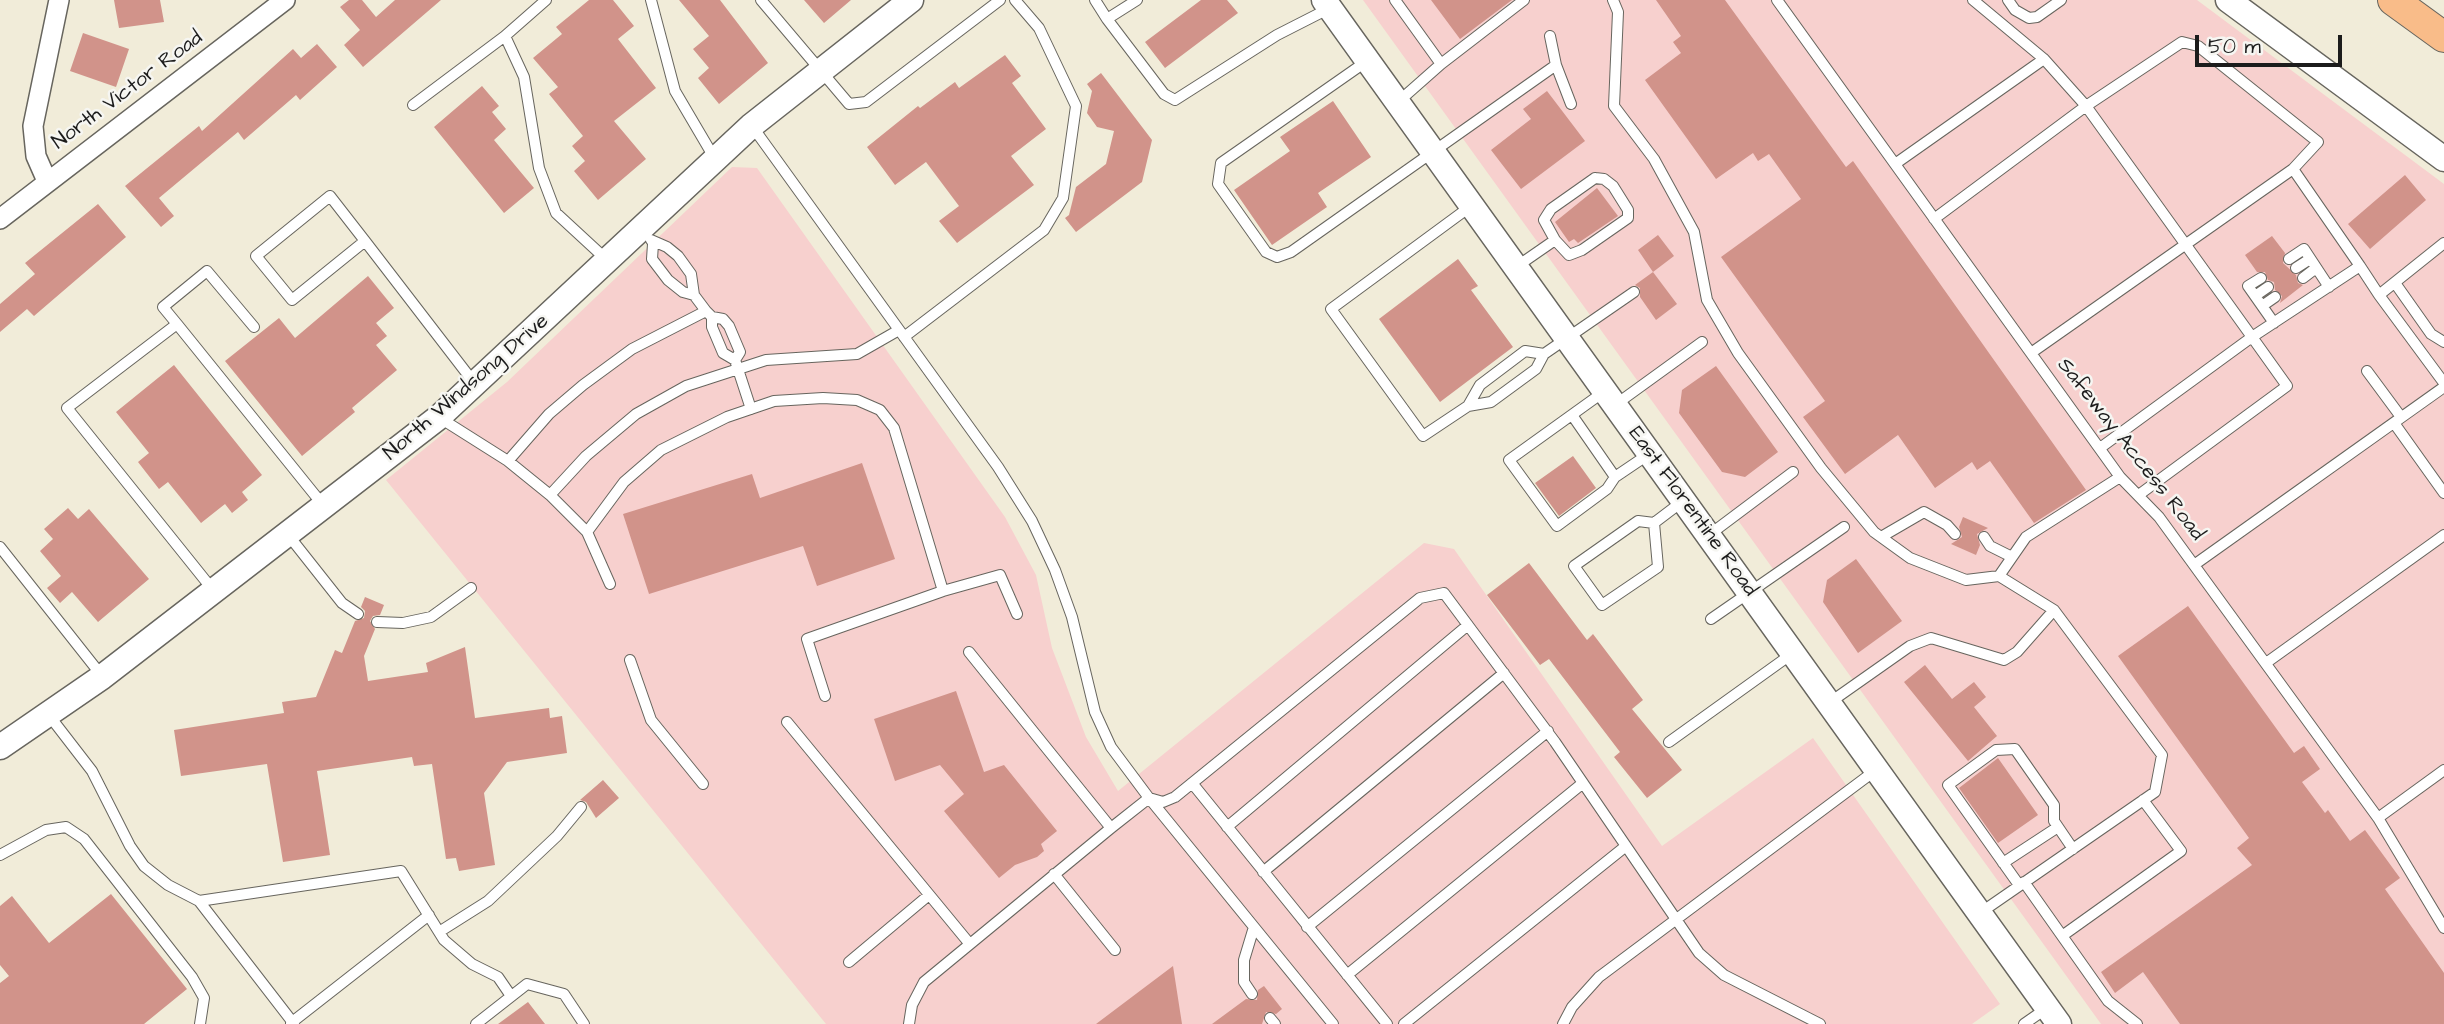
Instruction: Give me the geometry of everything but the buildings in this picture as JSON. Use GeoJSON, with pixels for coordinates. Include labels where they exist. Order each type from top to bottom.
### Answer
{"type":"FeatureCollection","features":[{"type":"Feature","properties":{"kind":"main road"},"geometry":{"type":"LineString","coordinates":[[2393,0],[2444,37]]}},
{"type":"Feature","properties":{"kind":"street"},"geometry":{"type":"LineString","coordinates":[[47,181],[36,156],[33,126],[59,0]]}},
{"type":"Feature","properties":{"kind":"street","name":"North Victor Road"},"geometry":{"type":"LineString","coordinates":[[0,219],[285,0]]}},
{"type":"Feature","properties":{"kind":"street","name":"North Windsong Drive"},"geometry":{"type":"LineString","coordinates":[[0,747],[102,677],[213,590],[289,536],[439,417],[609,261],[648,237],[715,160],[751,125],[911,0]]}},
{"type":"Feature","properties":{"kind":"street"},"geometry":{"type":"LineString","coordinates":[[2228,0],[2444,159]]}},
{"type":"Feature","properties":{"kind":"street","name":"East Florentine Road"},"geometry":{"type":"LineString","coordinates":[[1327,4],[2053,1016]]}},
{"type":"Feature","properties":{"kind":"lane"},"geometry":{"type":"LineString","coordinates":[[413,105],[505,36],[546,0]]}},
{"type":"Feature","properties":{"kind":"lane"},"geometry":{"type":"LineString","coordinates":[[651,0],[675,91],[715,160]]}},
{"type":"Feature","properties":{"kind":"lane"},"geometry":{"type":"LineString","coordinates":[[761,0],[849,104],[866,102],[1000,0]]}},
{"type":"Feature","properties":{"kind":"lane"},"geometry":{"type":"LineString","coordinates":[[550,495],[586,456],[636,414],[686,386],[737,365],[766,360],[858,354],[901,333],[1044,230],[1063,198],[1076,106],[1039,27],[1015,0]]}},
{"type":"Feature","properties":{"kind":"lane"},"geometry":{"type":"LineString","coordinates":[[1095,0],[1164,94],[1175,100],[1327,4]]}},
{"type":"Feature","properties":{"kind":"lane"},"geometry":{"type":"LineString","coordinates":[[1107,19],[1137,0]]}},
{"type":"Feature","properties":{"kind":"lane"},"geometry":{"type":"LineString","coordinates":[[1395,0],[1441,64]]}},
{"type":"Feature","properties":{"kind":"lane"},"geometry":{"type":"LineString","coordinates":[[1398,102],[1441,64],[1524,0]]}},
{"type":"Feature","properties":{"kind":"lane"},"geometry":{"type":"LineString","coordinates":[[1613,0],[1618,12],[1614,106],[1654,159],[1693,232],[1707,300],[1738,353],[1821,468],[1881,537],[1910,558],[1966,580],[1999,576],[2054,610],[2162,755],[2155,792],[1979,913]]}},
{"type":"Feature","properties":{"kind":"lane","name":"Safeway Access Road"},"geometry":{"type":"LineString","coordinates":[[1777,0],[2120,477],[2140,494],[2194,565],[2378,818],[2444,928]]}},
{"type":"Feature","properties":{"kind":"lane"},"geometry":{"type":"LineString","coordinates":[[1973,0],[2044,59],[2086,106],[2287,386],[2140,494]]}},
{"type":"Feature","properties":{"kind":"lane"},"geometry":{"type":"LineString","coordinates":[[2008,0],[2015,10],[2029,18],[2037,17],[2060,0]]}},
{"type":"Feature","properties":{"kind":"lane"},"geometry":{"type":"LineString","coordinates":[[505,36],[524,77],[534,122],[539,168],[556,213],[609,261]]}},
{"type":"Feature","properties":{"kind":"lane"},"geometry":{"type":"LineString","coordinates":[[1550,36],[1556,65],[1571,104]]}},
{"type":"Feature","properties":{"kind":"lane"},"geometry":{"type":"LineString","coordinates":[[1934,219],[2086,106],[2182,42],[2198,46],[2318,142],[2292,169],[2031,354]]}},
{"type":"Feature","properties":{"kind":"lane"},"geometry":{"type":"LineString","coordinates":[[1895,164],[2044,59]]}},
{"type":"Feature","properties":{"kind":"lane"},"geometry":{"type":"LineString","coordinates":[[1367,60],[1221,163],[1217,173],[1218,184],[1266,252],[1277,257],[1291,252],[1556,65]]}},
{"type":"Feature","properties":{"kind":"lane"},"geometry":{"type":"LineString","coordinates":[[751,125],[998,467],[1031,521],[1055,570],[1072,617],[1094,712],[1111,747],[1328,1023]]}},
{"type":"Feature","properties":{"kind":"lane"},"geometry":{"type":"LineString","coordinates":[[2194,565],[2444,385],[2292,169]]}},
{"type":"Feature","properties":{"kind":"lane"},"geometry":{"type":"LineString","coordinates":[[1595,178],[1604,179],[1623,199],[1628,218],[1582,250],[1569,254],[1555,240],[1544,220],[1551,209],[1595,178]]}},
{"type":"Feature","properties":{"kind":"lane"},"geometry":{"type":"LineString","coordinates":[[365,241],[292,300],[256,256],[330,196],[365,241],[476,384]]}},
{"type":"Feature","properties":{"kind":"lane"},"geometry":{"type":"LineString","coordinates":[[1472,205],[1331,309],[1423,436],[1468,406],[1491,402],[1536,369],[1544,354],[1634,292]]}},
{"type":"Feature","properties":{"kind":"lane"},"geometry":{"type":"LineString","coordinates":[[648,237],[678,256],[691,274],[694,295],[709,314],[723,353],[737,365]]}},
{"type":"Feature","properties":{"kind":"lane"},"geometry":{"type":"LineString","coordinates":[[648,237],[652,259],[668,280],[682,292],[694,295]]}},
{"type":"Feature","properties":{"kind":"lane"},"geometry":{"type":"LineString","coordinates":[[1516,267],[1555,240]]}},
{"type":"Feature","properties":{"kind":"lane"},"geometry":{"type":"LineString","coordinates":[[2379,295],[2444,243]]}},
{"type":"Feature","properties":{"kind":"lane"},"geometry":{"type":"LineString","coordinates":[[2289,259],[2304,249],[2329,288]]}},
{"type":"Feature","properties":{"kind":"lane"},"geometry":{"type":"LineString","coordinates":[[2296,268],[2313,264]]}},
{"type":"Feature","properties":{"kind":"lane"},"geometry":{"type":"LineString","coordinates":[[2303,278],[2313,264]]}},
{"type":"Feature","properties":{"kind":"lane"},"geometry":{"type":"LineString","coordinates":[[2100,448],[2252,337],[2360,267]]}},
{"type":"Feature","properties":{"kind":"lane"},"geometry":{"type":"LineString","coordinates":[[254,327],[207,271],[163,307],[325,508]]}},
{"type":"Feature","properties":{"kind":"lane"},"geometry":{"type":"LineString","coordinates":[[2261,278],[2248,286],[2274,323]]}},
{"type":"Feature","properties":{"kind":"lane"},"geometry":{"type":"LineString","coordinates":[[2395,283],[2431,334],[2444,342]]}},
{"type":"Feature","properties":{"kind":"lane"},"geometry":{"type":"LineString","coordinates":[[2255,296],[2268,287]]}},
{"type":"Feature","properties":{"kind":"lane"},"geometry":{"type":"LineString","coordinates":[[2262,306],[2275,297]]}},
{"type":"Feature","properties":{"kind":"lane"},"geometry":{"type":"LineString","coordinates":[[508,461],[549,414],[583,384],[632,349],[709,314],[723,319],[729,326],[740,352],[737,365],[751,409]]}},
{"type":"Feature","properties":{"kind":"lane"},"geometry":{"type":"LineString","coordinates":[[177,324],[67,408],[213,590]]}},
{"type":"Feature","properties":{"kind":"lane"},"geometry":{"type":"LineString","coordinates":[[1650,454],[1615,477],[1607,489],[1557,526],[1509,460],[1572,415],[1610,398],[1702,342]]}},
{"type":"Feature","properties":{"kind":"lane"},"geometry":{"type":"LineString","coordinates":[[1468,406],[1480,385],[1525,351],[1544,354]]}},
{"type":"Feature","properties":{"kind":"lane"},"geometry":{"type":"LineString","coordinates":[[2367,371],[2444,493]]}},
{"type":"Feature","properties":{"kind":"lane"},"geometry":{"type":"LineString","coordinates":[[587,532],[624,482],[661,450],[774,401],[822,398],[857,400],[880,410],[894,428],[943,591]]}},
{"type":"Feature","properties":{"kind":"lane"},"geometry":{"type":"LineString","coordinates":[[1572,415],[1615,477]]}},
{"type":"Feature","properties":{"kind":"lane"},"geometry":{"type":"LineString","coordinates":[[439,417],[508,461],[550,495],[587,532],[610,584]]}},
{"type":"Feature","properties":{"kind":"lane"},"geometry":{"type":"LineString","coordinates":[[1709,536],[1793,472]]}},
{"type":"Feature","properties":{"kind":"lane"},"geometry":{"type":"LineString","coordinates":[[1999,576],[2026,537],[2120,477]]}},
{"type":"Feature","properties":{"kind":"lane"},"geometry":{"type":"LineString","coordinates":[[1654,523],[1658,567],[1602,604],[1574,566],[1638,521],[1654,523],[1684,500]]}},
{"type":"Feature","properties":{"kind":"lane"},"geometry":{"type":"LineString","coordinates":[[1881,537],[1924,513],[1957,530]]}},
{"type":"Feature","properties":{"kind":"lane"},"geometry":{"type":"LineString","coordinates":[[1711,619],[1844,527]]}},
{"type":"Feature","properties":{"kind":"lane"},"geometry":{"type":"LineString","coordinates":[[2266,663],[2444,535]]}},
{"type":"Feature","properties":{"kind":"lane"},"geometry":{"type":"LineString","coordinates":[[289,536],[342,603],[358,614]]}},
{"type":"Feature","properties":{"kind":"lane"},"geometry":{"type":"LineString","coordinates":[[1985,543],[2012,557]]}},
{"type":"Feature","properties":{"kind":"lane"},"geometry":{"type":"LineString","coordinates":[[0,547],[102,677]]}},
{"type":"Feature","properties":{"kind":"lane"},"geometry":{"type":"LineString","coordinates":[[825,696],[807,639],[943,591],[1000,575],[1017,614]]}},
{"type":"Feature","properties":{"kind":"lane"},"geometry":{"type":"LineString","coordinates":[[377,622],[403,623],[431,617],[471,588]]}},
{"type":"Feature","properties":{"kind":"lane"},"geometry":{"type":"LineString","coordinates":[[1149,798],[1163,802],[1175,797],[1420,598],[1444,593],[1548,731],[1699,953],[1724,975],[1820,1024]]}},
{"type":"Feature","properties":{"kind":"lane"},"geometry":{"type":"LineString","coordinates":[[1829,703],[1910,646],[1931,639],[2004,660],[2017,652],[2054,610]]}},
{"type":"Feature","properties":{"kind":"lane"},"geometry":{"type":"LineString","coordinates":[[1227,827],[1468,625]]}},
{"type":"Feature","properties":{"kind":"lane"},"geometry":{"type":"LineString","coordinates":[[969,652],[1111,828]]}},
{"type":"Feature","properties":{"kind":"lane"},"geometry":{"type":"LineString","coordinates":[[1669,742],[1793,653]]}},
{"type":"Feature","properties":{"kind":"lane"},"geometry":{"type":"LineString","coordinates":[[630,660],[651,720],[703,784]]}},
{"type":"Feature","properties":{"kind":"lane"},"geometry":{"type":"LineString","coordinates":[[1263,872],[1504,673]]}},
{"type":"Feature","properties":{"kind":"lane"},"geometry":{"type":"LineString","coordinates":[[48,713],[92,771],[130,846],[144,866],[168,886],[199,901],[292,1024],[429,915]]}},
{"type":"Feature","properties":{"kind":"lane"},"geometry":{"type":"LineString","coordinates":[[786,722],[968,943]]}},
{"type":"Feature","properties":{"kind":"lane"},"geometry":{"type":"LineString","coordinates":[[1307,927],[1548,731]]}},
{"type":"Feature","properties":{"kind":"lane"},"geometry":{"type":"LineString","coordinates":[[2073,849],[2054,821],[2054,805],[2015,749],[1996,750],[1948,785],[2003,863],[2062,936],[2108,1001],[2137,1024]]}},
{"type":"Feature","properties":{"kind":"lane"},"geometry":{"type":"LineString","coordinates":[[1563,1024],[1572,1007],[1599,977],[1876,769]]}},
{"type":"Feature","properties":{"kind":"lane"},"geometry":{"type":"LineString","coordinates":[[2378,818],[2444,770]]}},
{"type":"Feature","properties":{"kind":"lane"},"geometry":{"type":"LineString","coordinates":[[1192,783],[1387,1024]]}},
{"type":"Feature","properties":{"kind":"lane"},"geometry":{"type":"LineString","coordinates":[[1347,975],[1583,783]]}},
{"type":"Feature","properties":{"kind":"lane"},"geometry":{"type":"LineString","coordinates":[[909,1024],[912,1005],[924,982],[968,943],[1149,798]]}},
{"type":"Feature","properties":{"kind":"lane"},"geometry":{"type":"LineString","coordinates":[[2062,936],[2181,850],[2143,800]]}},
{"type":"Feature","properties":{"kind":"lane"},"geometry":{"type":"LineString","coordinates":[[439,932],[488,901],[557,835],[581,807]]}},
{"type":"Feature","properties":{"kind":"lane"},"geometry":{"type":"LineString","coordinates":[[0,855],[46,830],[66,827],[83,839],[192,977],[204,998],[200,1024]]}},
{"type":"Feature","properties":{"kind":"lane"},"geometry":{"type":"LineString","coordinates":[[2003,863],[2059,827]]}},
{"type":"Feature","properties":{"kind":"lane"},"geometry":{"type":"LineString","coordinates":[[1404,1024],[1626,846]]}},
{"type":"Feature","properties":{"kind":"lane"},"geometry":{"type":"LineString","coordinates":[[199,901],[401,871],[444,940],[472,964],[498,977],[512,996]]}},
{"type":"Feature","properties":{"kind":"lane"},"geometry":{"type":"LineString","coordinates":[[1054,874],[1115,950]]}},
{"type":"Feature","properties":{"kind":"lane"},"geometry":{"type":"LineString","coordinates":[[849,962],[929,895]]}},
{"type":"Feature","properties":{"kind":"lane"},"geometry":{"type":"LineString","coordinates":[[1252,994],[1244,982],[1244,960],[1254,927]]}},
{"type":"Feature","properties":{"kind":"lane"},"geometry":{"type":"LineString","coordinates":[[476,1024],[527,984],[565,994],[584,1024]]}},
{"type":"Feature","properties":{"kind":"lane"},"geometry":{"type":"LineString","coordinates":[[2024,1024],[2053,1016]]}},
{"type":"Feature","properties":{"kind":"shaded area"},"geometry":{"type":"Polygon","coordinates":[[[1363,0],[2197,0],[2444,184],[2444,1024],[2101,1024],[1363,0]]]}},
{"type":"Feature","properties":{"kind":"shaded area"},"geometry":{"type":"Polygon","coordinates":[[[732,167],[757,168],[1005,517],[1036,575],[1052,648],[1086,737],[1118,791],[1424,543],[1454,549],[1662,846],[1813,738],[2000,1004],[1972,1024],[826,1024],[386,480],[507,382],[732,167]]]}}]}
